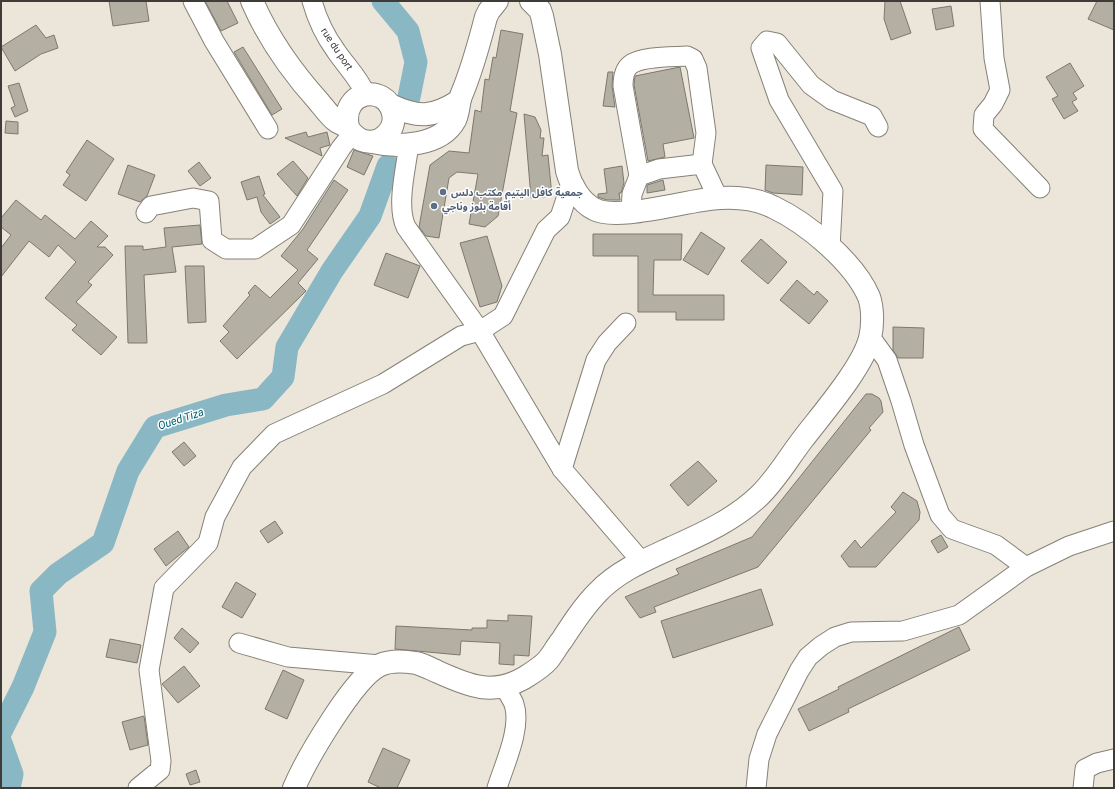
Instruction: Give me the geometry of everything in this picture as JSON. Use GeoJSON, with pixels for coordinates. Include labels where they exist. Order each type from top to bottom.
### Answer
{"type":"FeatureCollection","features":[{"type":"Feature","properties":{"kind":"main road"},"geometry":{"type":"LineString","coordinates":[[252,1],[295,76],[335,121],[366,142],[386,145],[409,144],[427,140],[441,134],[455,120],[459,101],[472,69],[486,17],[497,1]]}},
{"type":"Feature","properties":{"kind":"main road"},"geometry":{"type":"LineString","coordinates":[[294,788],[301,772],[328,726],[365,676],[380,665],[395,661],[419,663],[457,680],[481,687],[505,688],[526,677],[548,660],[576,619],[598,592],[618,575],[710,530],[740,512],[761,495],[862,359],[871,338],[872,318],[869,298],[854,273],[830,248],[798,221],[771,206],[748,199],[718,198],[611,213],[595,210],[584,201],[571,184],[567,171],[550,54],[542,16],[540,10],[531,1]]}},
{"type":"Feature","properties":{"kind":"main road"},"geometry":{"type":"LineString","coordinates":[[321,104],[337,106],[359,98],[380,96],[390,105],[418,116],[430,115],[459,101]]}},
{"type":"Feature","properties":{"kind":"main road"},"geometry":{"type":"LineString","coordinates":[[350,131],[346,118],[348,110],[359,98]]}},
{"type":"Feature","properties":{"kind":"main road"},"geometry":{"type":"LineString","coordinates":[[373,142],[382,139],[390,132],[394,114],[390,105]]}},
{"type":"Feature","properties":{"kind":"street"},"geometry":{"type":"LineString","coordinates":[[193,1],[214,41],[268,129]]}},
{"type":"Feature","properties":{"kind":"street","name":"rue du port"},"geometry":{"type":"LineString","coordinates":[[312,1],[318,20],[335,51],[362,85],[359,98]]}},
{"type":"Feature","properties":{"kind":"street"},"geometry":{"type":"LineString","coordinates":[[990,1],[994,58],[1000,90],[993,104],[984,115],[983,129],[1040,188]]}},
{"type":"Feature","properties":{"kind":"street"},"geometry":{"type":"LineString","coordinates":[[830,248],[833,191],[779,100],[761,48],[767,41],[776,43],[811,85],[832,100],[872,116],[878,127]]}},
{"type":"Feature","properties":{"kind":"street"},"geometry":{"type":"LineString","coordinates":[[631,211],[632,194],[639,176],[622,86],[624,74],[629,66],[638,60],[687,56],[693,59],[697,68],[706,133],[702,164],[718,198]]}},
{"type":"Feature","properties":{"kind":"street"},"geometry":{"type":"LineString","coordinates":[[146,213],[151,206],[193,198],[208,201],[212,240],[226,249],[255,250],[291,225],[341,148],[350,131]]}},
{"type":"Feature","properties":{"kind":"street"},"geometry":{"type":"LineString","coordinates":[[409,144],[402,218],[406,227],[480,331],[562,469],[642,562]]}},
{"type":"Feature","properties":{"kind":"street"},"geometry":{"type":"LineString","coordinates":[[639,176],[659,169],[702,164]]}},
{"type":"Feature","properties":{"kind":"street"},"geometry":{"type":"LineString","coordinates":[[138,788],[160,770],[161,761],[149,670],[164,588],[208,544],[215,517],[242,467],[274,434],[384,384],[461,336],[480,331],[503,316],[546,230],[560,217],[571,184]]}},
{"type":"Feature","properties":{"kind":"street"},"geometry":{"type":"LineString","coordinates":[[562,469],[596,360],[607,343],[626,323]]}},
{"type":"Feature","properties":{"kind":"street"},"geometry":{"type":"LineString","coordinates":[[871,338],[887,360],[914,445],[940,515],[952,529],[996,545],[1026,567]]}},
{"type":"Feature","properties":{"kind":"street"},"geometry":{"type":"LineString","coordinates":[[756,788],[759,759],[767,734],[799,671],[808,657],[821,646],[835,637],[851,632],[903,631],[959,615],[1026,567],[1069,546],[1114,531]]}},
{"type":"Feature","properties":{"kind":"street"},"geometry":{"type":"LineString","coordinates":[[239,643],[288,657],[380,665]]}},
{"type":"Feature","properties":{"kind":"street"},"geometry":{"type":"LineString","coordinates":[[497,788],[513,737],[517,718],[514,704],[505,688]]}},
{"type":"Feature","properties":{"kind":"street"},"geometry":{"type":"LineString","coordinates":[[1083,788],[1084,769],[1097,763],[1114,759]]}},
{"type":"Feature","properties":{"kind":"building"},"geometry":{"type":"Polygon","coordinates":[[[109,1],[146,1],[149,21],[113,26],[109,1]]]}},
{"type":"Feature","properties":{"kind":"building"},"geometry":{"type":"Polygon","coordinates":[[[205,1],[227,1],[238,23],[221,31],[205,1]]]}},
{"type":"Feature","properties":{"kind":"building"},"geometry":{"type":"Polygon","coordinates":[[[885,1],[900,1],[911,33],[891,40],[884,19],[885,1]]]}},
{"type":"Feature","properties":{"kind":"building"},"geometry":{"type":"Polygon","coordinates":[[[1097,1],[1114,1],[1114,30],[1088,19],[1097,1]]]}},
{"type":"Feature","properties":{"kind":"building"},"geometry":{"type":"Polygon","coordinates":[[[951,6],[954,26],[936,30],[932,9],[951,6]]]}},
{"type":"Feature","properties":{"kind":"building"},"geometry":{"type":"Polygon","coordinates":[[[36,25],[46,38],[54,35],[58,48],[41,54],[15,71],[1,47],[36,25]]]}},
{"type":"Feature","properties":{"kind":"building"},"geometry":{"type":"Polygon","coordinates":[[[501,30],[523,34],[510,111],[517,113],[498,216],[485,227],[469,224],[478,174],[457,172],[449,178],[439,238],[426,236],[419,227],[430,165],[449,151],[469,153],[475,110],[481,112],[485,79],[489,80],[493,57],[496,58],[501,30]]]}},
{"type":"Feature","properties":{"kind":"building"},"geometry":{"type":"Polygon","coordinates":[[[243,47],[282,109],[272,115],[234,52],[243,47]]]}},
{"type":"Feature","properties":{"kind":"building"},"geometry":{"type":"Polygon","coordinates":[[[1070,63],[1084,86],[1073,93],[1077,99],[1072,102],[1078,111],[1064,119],[1052,99],[1058,96],[1046,77],[1070,63]]]}},
{"type":"Feature","properties":{"kind":"building"},"geometry":{"type":"Polygon","coordinates":[[[680,67],[694,138],[663,144],[665,157],[648,161],[634,85],[635,76],[680,67]]]}},
{"type":"Feature","properties":{"kind":"building"},"geometry":{"type":"Polygon","coordinates":[[[608,72],[613,72],[612,86],[615,107],[603,106],[608,72]]]}},
{"type":"Feature","properties":{"kind":"building"},"geometry":{"type":"Polygon","coordinates":[[[19,83],[28,111],[15,117],[11,108],[15,106],[8,86],[19,83]]]}},
{"type":"Feature","properties":{"kind":"building"},"geometry":{"type":"Polygon","coordinates":[[[524,114],[535,117],[541,130],[540,138],[544,138],[542,156],[548,155],[552,196],[531,198],[524,114]]]}},
{"type":"Feature","properties":{"kind":"building"},"geometry":{"type":"Polygon","coordinates":[[[6,121],[18,122],[18,134],[5,133],[6,121]]]}},
{"type":"Feature","properties":{"kind":"building"},"geometry":{"type":"Polygon","coordinates":[[[306,132],[308,137],[327,132],[330,145],[320,148],[322,156],[285,138],[306,132]]]}},
{"type":"Feature","properties":{"kind":"building"},"geometry":{"type":"Polygon","coordinates":[[[87,140],[114,159],[86,201],[63,185],[70,175],[66,172],[87,140]]]}},
{"type":"Feature","properties":{"kind":"building"},"geometry":{"type":"Polygon","coordinates":[[[354,150],[373,156],[364,175],[347,167],[354,150]]]}},
{"type":"Feature","properties":{"kind":"building"},"geometry":{"type":"Polygon","coordinates":[[[293,161],[308,178],[297,196],[277,174],[293,161]]]}},
{"type":"Feature","properties":{"kind":"building"},"geometry":{"type":"Polygon","coordinates":[[[199,162],[211,178],[200,186],[188,171],[199,162]]]}},
{"type":"Feature","properties":{"kind":"building"},"geometry":{"type":"Polygon","coordinates":[[[128,165],[155,175],[147,196],[140,202],[118,194],[128,165]]]}},
{"type":"Feature","properties":{"kind":"building"},"geometry":{"type":"Polygon","coordinates":[[[766,165],[803,167],[802,195],[773,193],[765,190],[766,165]]]}},
{"type":"Feature","properties":{"kind":"building"},"geometry":{"type":"Polygon","coordinates":[[[622,166],[624,183],[621,193],[619,193],[620,200],[607,200],[598,197],[598,194],[607,193],[604,169],[622,166]]]}},
{"type":"Feature","properties":{"kind":"building"},"geometry":{"type":"Polygon","coordinates":[[[259,176],[265,194],[263,195],[280,217],[270,224],[261,212],[257,197],[247,200],[241,182],[259,176]]]}},
{"type":"Feature","properties":{"kind":"building"},"geometry":{"type":"Polygon","coordinates":[[[334,180],[348,190],[307,250],[318,259],[298,283],[306,291],[237,359],[220,341],[229,332],[223,326],[250,295],[248,293],[255,285],[270,298],[298,270],[281,256],[303,229],[334,180]]]}},
{"type":"Feature","properties":{"kind":"building"},"geometry":{"type":"Polygon","coordinates":[[[663,180],[665,190],[647,193],[647,185],[663,180]]]}},
{"type":"Feature","properties":{"kind":"building"},"geometry":{"type":"Polygon","coordinates":[[[16,200],[41,220],[45,215],[75,239],[91,221],[108,236],[97,247],[105,247],[113,255],[88,282],[92,285],[76,302],[117,337],[101,355],[72,330],[77,325],[45,298],[76,262],[58,245],[49,257],[29,241],[1,277],[1,248],[11,235],[1,227],[1,218],[16,200]]]}},
{"type":"Feature","properties":{"kind":"building"},"geometry":{"type":"Polygon","coordinates":[[[200,225],[202,244],[172,247],[176,272],[144,275],[147,343],[128,343],[125,246],[143,246],[143,250],[166,247],[164,228],[200,225]]]}},
{"type":"Feature","properties":{"kind":"building"},"geometry":{"type":"Polygon","coordinates":[[[701,232],[725,248],[708,275],[683,260],[701,232]]]}},
{"type":"Feature","properties":{"kind":"building"},"geometry":{"type":"Polygon","coordinates":[[[593,234],[682,234],[681,260],[654,260],[653,295],[724,295],[724,320],[676,320],[676,312],[638,312],[638,256],[593,256],[593,234]]]}},
{"type":"Feature","properties":{"kind":"building"},"geometry":{"type":"Polygon","coordinates":[[[487,236],[502,286],[497,302],[480,307],[460,243],[487,236]]]}},
{"type":"Feature","properties":{"kind":"building"},"geometry":{"type":"Polygon","coordinates":[[[761,239],[787,262],[768,284],[741,261],[761,239]]]}},
{"type":"Feature","properties":{"kind":"building"},"geometry":{"type":"Polygon","coordinates":[[[386,253],[420,266],[408,298],[374,285],[386,253]]]}},
{"type":"Feature","properties":{"kind":"building"},"geometry":{"type":"Polygon","coordinates":[[[185,266],[204,266],[206,322],[188,323],[185,266]]]}},
{"type":"Feature","properties":{"kind":"building"},"geometry":{"type":"Polygon","coordinates":[[[797,280],[814,295],[817,291],[828,301],[809,324],[780,300],[797,280]]]}},
{"type":"Feature","properties":{"kind":"building"},"geometry":{"type":"Polygon","coordinates":[[[893,327],[924,328],[923,358],[898,358],[893,350],[893,327]]]}},
{"type":"Feature","properties":{"kind":"building"},"geometry":{"type":"Polygon","coordinates":[[[866,394],[872,394],[879,398],[883,412],[869,428],[871,430],[758,567],[654,607],[656,612],[640,618],[625,597],[679,574],[676,569],[752,537],[866,394]]]}},
{"type":"Feature","properties":{"kind":"building"},"geometry":{"type":"Polygon","coordinates":[[[184,442],[196,456],[184,466],[172,452],[184,442]]]}},
{"type":"Feature","properties":{"kind":"building"},"geometry":{"type":"Polygon","coordinates":[[[698,461],[717,481],[688,506],[670,485],[698,461]]]}},
{"type":"Feature","properties":{"kind":"building"},"geometry":{"type":"Polygon","coordinates":[[[903,492],[917,501],[920,512],[919,520],[876,567],[849,567],[841,556],[855,540],[861,548],[896,512],[891,507],[903,492]]]}},
{"type":"Feature","properties":{"kind":"building"},"geometry":{"type":"Polygon","coordinates":[[[275,521],[283,533],[268,543],[260,531],[275,521]]]}},
{"type":"Feature","properties":{"kind":"building"},"geometry":{"type":"Polygon","coordinates":[[[178,531],[189,547],[166,566],[154,549],[178,531]]]}},
{"type":"Feature","properties":{"kind":"building"},"geometry":{"type":"Polygon","coordinates":[[[941,535],[948,547],[938,553],[931,541],[941,535]]]}},
{"type":"Feature","properties":{"kind":"building"},"geometry":{"type":"Polygon","coordinates":[[[236,582],[256,594],[242,618],[222,607],[236,582]]]}},
{"type":"Feature","properties":{"kind":"building"},"geometry":{"type":"Polygon","coordinates":[[[761,589],[773,625],[673,658],[661,621],[761,589]]]}},
{"type":"Feature","properties":{"kind":"building"},"geometry":{"type":"Polygon","coordinates":[[[508,615],[532,616],[529,656],[514,655],[514,665],[499,664],[500,643],[461,641],[460,655],[395,649],[396,626],[472,630],[472,628],[487,628],[487,620],[508,621],[508,615]]]}},
{"type":"Feature","properties":{"kind":"building"},"geometry":{"type":"Polygon","coordinates":[[[959,627],[970,650],[848,709],[849,712],[809,731],[798,709],[839,689],[838,687],[959,627]]]}},
{"type":"Feature","properties":{"kind":"building"},"geometry":{"type":"Polygon","coordinates":[[[182,628],[199,643],[190,653],[174,638],[182,628]]]}},
{"type":"Feature","properties":{"kind":"building"},"geometry":{"type":"Polygon","coordinates":[[[110,639],[141,645],[137,663],[106,657],[110,639]]]}},
{"type":"Feature","properties":{"kind":"building"},"geometry":{"type":"Polygon","coordinates":[[[184,666],[200,686],[178,703],[162,684],[184,666]]]}},
{"type":"Feature","properties":{"kind":"building"},"geometry":{"type":"Polygon","coordinates":[[[283,670],[304,680],[287,719],[265,709],[283,670]]]}},
{"type":"Feature","properties":{"kind":"building"},"geometry":{"type":"Polygon","coordinates":[[[144,716],[148,745],[130,750],[122,722],[144,716]]]}},
{"type":"Feature","properties":{"kind":"building"},"geometry":{"type":"Polygon","coordinates":[[[383,748],[410,760],[397,788],[381,788],[368,782],[383,748]]]}},
{"type":"Feature","properties":{"kind":"building"},"geometry":{"type":"Polygon","coordinates":[[[196,770],[200,782],[190,785],[186,774],[196,770]]]}},
{"type":"Feature","properties":{"kind":"waterway"},"geometry":{"type":"LineString","coordinates":[[383,1],[408,31],[416,62],[409,97]]}},
{"type":"Feature","properties":{"kind":"waterway","name":"Oued Tiza"},"geometry":{"type":"LineString","coordinates":[[1,731],[23,687],[45,632],[41,591],[58,574],[103,543],[128,471],[155,427],[226,405],[263,399],[283,377],[287,347],[332,271],[370,216],[388,166]]}},
{"type":"Feature","properties":{"kind":"waterway","name":"Oued Tiza"},"geometry":{"type":"LineString","coordinates":[[1,743],[12,774],[9,788]]}},
{"type":"Feature","properties":{"kind":"place","name":"جمعية كافل اليتيم مكتب دلس"},"geometry":{"type":"Point","coordinates":[443,192]}},
{"type":"Feature","properties":{"kind":"place","name":"أقامة بلوز وناجي"},"geometry":{"type":"Point","coordinates":[434,206]}}]}
